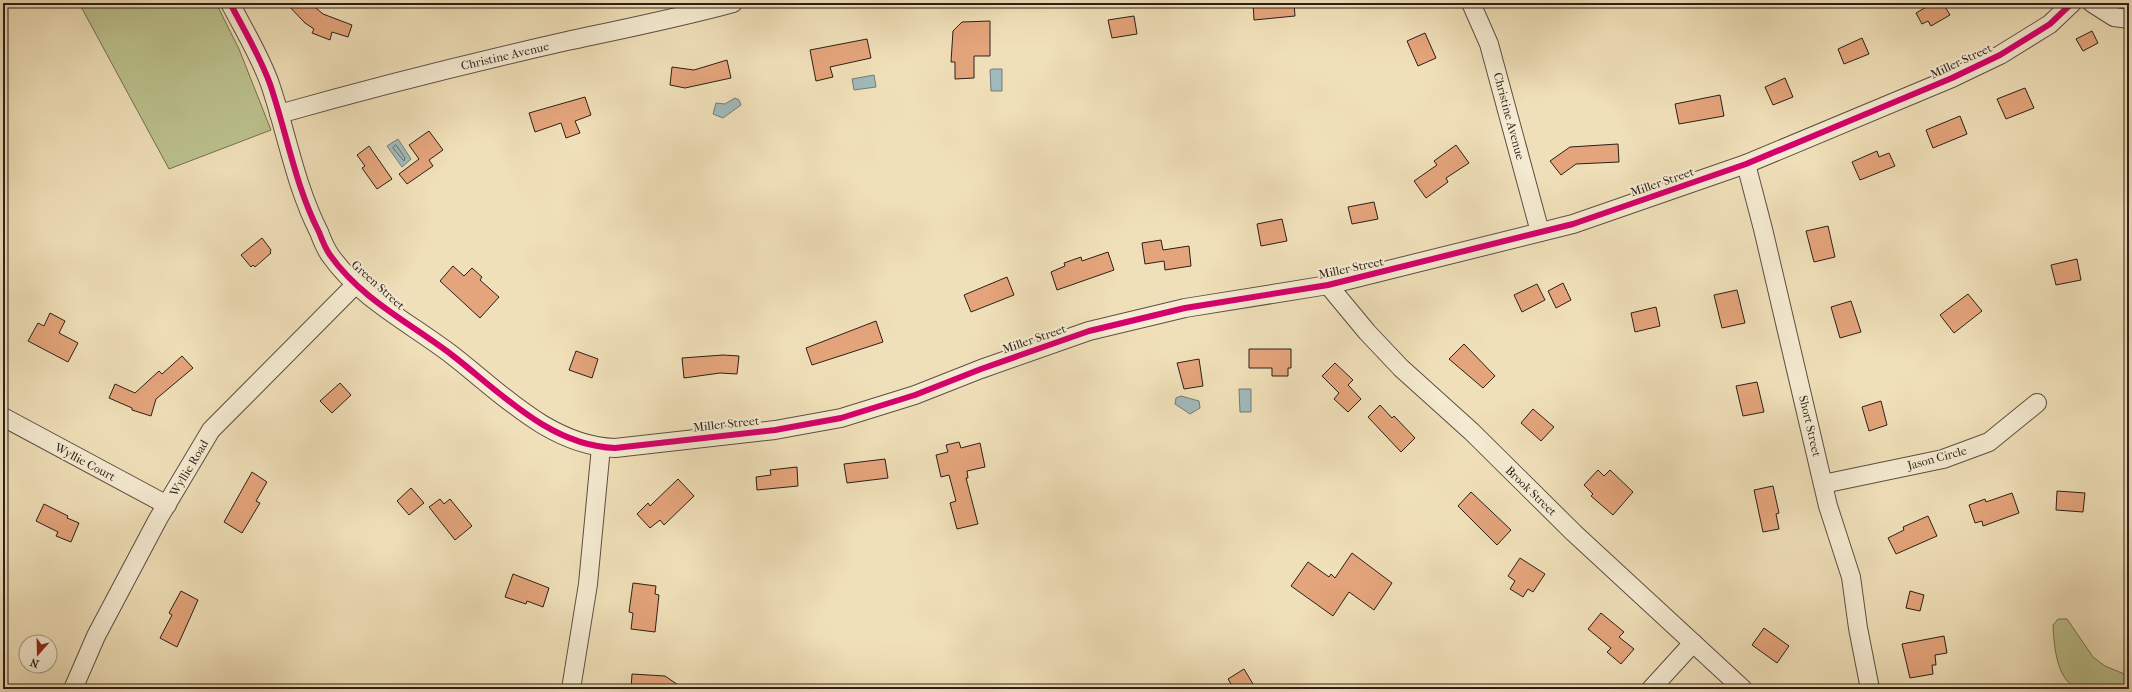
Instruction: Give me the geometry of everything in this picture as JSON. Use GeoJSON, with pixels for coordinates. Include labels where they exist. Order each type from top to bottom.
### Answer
{"type":"FeatureCollection","features":[{"type":"Feature","properties":{"kind":"street","name":"Green Street"},"geometry":{"type":"LineString","coordinates":[[230,3],[258,56],[270,84],[301,191],[329,254],[356,284],[392,314],[452,355],[517,408],[554,431],[601,447]]}},
{"type":"Feature","properties":{"kind":"street","name":"Christine Avenue"},"geometry":{"type":"LineString","coordinates":[[279,114],[372,87],[567,41],[673,20],[733,3]]}},
{"type":"Feature","properties":{"kind":"street","name":"Christine Avenue"},"geometry":{"type":"LineString","coordinates":[[1471,3],[1489,44],[1540,232]]}},
{"type":"Feature","properties":{"kind":"street","name":"Miller Street"},"geometry":{"type":"LineString","coordinates":[[601,447],[615,448],[775,430],[842,418],[915,395],[981,369],[1089,331],[1185,308],[1328,285],[1386,272],[1573,224],[1746,164],[1952,78],[2000,55],[2050,24],[2072,3]]}},
{"type":"Feature","properties":{"kind":"street"},"geometry":{"type":"LineString","coordinates":[[2092,3],[2114,17],[2129,19]]}},
{"type":"Feature","properties":{"kind":"street","name":"Short Street"},"geometry":{"type":"LineString","coordinates":[[1746,164],[1763,229],[1828,506],[1851,577],[1858,628],[1870,689]]}},
{"type":"Feature","properties":{"kind":"street","name":"Wyllie Road"},"geometry":{"type":"LineString","coordinates":[[73,689],[96,636],[158,519],[182,476],[212,430],[356,284]]}},
{"type":"Feature","properties":{"kind":"street","name":"Brook Street"},"geometry":{"type":"LineString","coordinates":[[1328,285],[1367,332],[1401,368],[1472,432],[1574,533],[1743,689]]}},
{"type":"Feature","properties":{"kind":"street","name":"Jason Circle"},"geometry":{"type":"LineString","coordinates":[[1823,484],[1943,459],[1989,442],[2037,403]]}},
{"type":"Feature","properties":{"kind":"street","name":"Wyllie Court"},"geometry":{"type":"LineString","coordinates":[[3,417],[167,505]]}},
{"type":"Feature","properties":{"kind":"street"},"geometry":{"type":"LineString","coordinates":[[571,689],[588,584],[601,447]]}},
{"type":"Feature","properties":{"kind":"street"},"geometry":{"type":"LineString","coordinates":[[1651,689],[1693,643]]}},
{"type":"Feature","properties":{"kind":"green space"},"geometry":{"type":"Polygon","coordinates":[[[79,3],[216,3],[239,49],[271,130],[169,169],[79,3]]]}},
{"type":"Feature","properties":{"kind":"green space"},"geometry":{"type":"Polygon","coordinates":[[[2058,619],[2067,619],[2093,657],[2105,666],[2129,676],[2129,689],[2091,690],[2080,689],[2072,685],[2061,671],[2058,662],[2054,642],[2053,625],[2058,619]]]}},
{"type":"Feature","properties":{"kind":"water"},"geometry":{"type":"Polygon","coordinates":[[[1002,69],[1002,91],[991,91],[990,70],[1002,69]]]}},
{"type":"Feature","properties":{"kind":"water"},"geometry":{"type":"Polygon","coordinates":[[[874,75],[876,87],[854,90],[852,79],[874,75]]]}},
{"type":"Feature","properties":{"kind":"water"},"geometry":{"type":"Polygon","coordinates":[[[735,98],[739,100],[741,105],[723,118],[713,114],[716,103],[725,104],[735,98]]]}},
{"type":"Feature","properties":{"kind":"water"},"geometry":{"type":"Polygon","coordinates":[[[398,139],[411,159],[402,167],[387,146],[398,139]]]}},
{"type":"Feature","properties":{"kind":"water"},"geometry":{"type":"Polygon","coordinates":[[[1239,389],[1251,389],[1251,412],[1240,412],[1239,389]]]}},
{"type":"Feature","properties":{"kind":"water"},"geometry":{"type":"Polygon","coordinates":[[[1181,396],[1199,401],[1200,408],[1190,414],[1175,404],[1176,398],[1181,396]]]}},
{"type":"Feature","properties":{"kind":"building"},"geometry":{"type":"Polygon","coordinates":[[[286,3],[310,3],[323,14],[352,25],[348,37],[332,32],[330,40],[312,33],[314,29],[305,23],[286,3]]]}},
{"type":"Feature","properties":{"kind":"building"},"geometry":{"type":"Polygon","coordinates":[[[1253,3],[1294,3],[1295,16],[1254,20],[1253,3]]]}},
{"type":"Feature","properties":{"kind":"building"},"geometry":{"type":"Polygon","coordinates":[[[1933,3],[1943,3],[1950,15],[1931,26],[1928,21],[1922,24],[1916,13],[1933,3]]]}},
{"type":"Feature","properties":{"kind":"building"},"geometry":{"type":"Polygon","coordinates":[[[1134,16],[1137,34],[1112,38],[1108,20],[1134,16]]]}},
{"type":"Feature","properties":{"kind":"building"},"geometry":{"type":"Polygon","coordinates":[[[990,21],[990,56],[974,56],[974,78],[955,79],[955,62],[951,62],[953,31],[962,22],[990,21]]]}},
{"type":"Feature","properties":{"kind":"building"},"geometry":{"type":"Polygon","coordinates":[[[2092,31],[2098,43],[2083,51],[2076,39],[2092,31]]]}},
{"type":"Feature","properties":{"kind":"building"},"geometry":{"type":"Polygon","coordinates":[[[1425,33],[1436,58],[1418,66],[1407,41],[1425,33]]]}},
{"type":"Feature","properties":{"kind":"building"},"geometry":{"type":"Polygon","coordinates":[[[1862,38],[1869,54],[1844,64],[1838,49],[1862,38]]]}},
{"type":"Feature","properties":{"kind":"building"},"geometry":{"type":"Polygon","coordinates":[[[867,39],[871,58],[830,67],[833,77],[816,81],[810,50],[867,39]]]}},
{"type":"Feature","properties":{"kind":"building"},"geometry":{"type":"Polygon","coordinates":[[[727,60],[731,78],[685,88],[670,85],[672,67],[694,70],[727,60]]]}},
{"type":"Feature","properties":{"kind":"building"},"geometry":{"type":"Polygon","coordinates":[[[1785,78],[1793,97],[1773,105],[1765,87],[1785,78]]]}},
{"type":"Feature","properties":{"kind":"building"},"geometry":{"type":"Polygon","coordinates":[[[2025,88],[2034,108],[2006,119],[1997,99],[2025,88]]]}},
{"type":"Feature","properties":{"kind":"building"},"geometry":{"type":"Polygon","coordinates":[[[1720,95],[1724,116],[1679,124],[1675,104],[1720,95]]]}},
{"type":"Feature","properties":{"kind":"building"},"geometry":{"type":"Polygon","coordinates":[[[585,97],[591,115],[575,121],[580,133],[566,138],[561,123],[535,132],[529,113],[585,97]]]}},
{"type":"Feature","properties":{"kind":"building"},"geometry":{"type":"Polygon","coordinates":[[[1960,116],[1967,134],[1933,148],[1926,130],[1960,116]]]}},
{"type":"Feature","properties":{"kind":"building"},"geometry":{"type":"Polygon","coordinates":[[[429,131],[443,150],[429,160],[433,166],[407,184],[399,174],[419,159],[409,145],[429,131]]]}},
{"type":"Feature","properties":{"kind":"building"},"geometry":{"type":"Polygon","coordinates":[[[1618,144],[1619,162],[1576,164],[1561,175],[1550,161],[1570,147],[1618,144]]]}},
{"type":"Feature","properties":{"kind":"building"},"geometry":{"type":"Polygon","coordinates":[[[1456,145],[1469,163],[1446,178],[1448,182],[1426,198],[1414,181],[1437,165],[1434,161],[1456,145]]]}},
{"type":"Feature","properties":{"kind":"building"},"geometry":{"type":"Polygon","coordinates":[[[369,146],[392,179],[377,189],[362,168],[365,166],[357,155],[369,146]]]}},
{"type":"Feature","properties":{"kind":"building"},"geometry":{"type":"Polygon","coordinates":[[[1877,151],[1879,157],[1889,153],[1895,166],[1860,180],[1852,162],[1877,151]]]}},
{"type":"Feature","properties":{"kind":"building"},"geometry":{"type":"Polygon","coordinates":[[[1374,202],[1378,219],[1352,224],[1348,207],[1374,202]]]}},
{"type":"Feature","properties":{"kind":"building"},"geometry":{"type":"Polygon","coordinates":[[[1282,219],[1287,241],[1261,246],[1257,224],[1282,219]]]}},
{"type":"Feature","properties":{"kind":"building"},"geometry":{"type":"Polygon","coordinates":[[[1828,226],[1835,257],[1814,262],[1806,231],[1828,226]]]}},
{"type":"Feature","properties":{"kind":"building"},"geometry":{"type":"Polygon","coordinates":[[[262,238],[271,250],[271,253],[255,267],[253,265],[251,267],[241,255],[262,238]]]}},
{"type":"Feature","properties":{"kind":"building"},"geometry":{"type":"Polygon","coordinates":[[[1161,240],[1163,250],[1189,246],[1191,266],[1165,270],[1164,261],[1145,264],[1142,243],[1161,240]]]}},
{"type":"Feature","properties":{"kind":"building"},"geometry":{"type":"Polygon","coordinates":[[[1108,252],[1114,270],[1057,290],[1051,272],[1065,266],[1064,263],[1081,257],[1082,261],[1108,252]]]}},
{"type":"Feature","properties":{"kind":"building"},"geometry":{"type":"Polygon","coordinates":[[[2077,259],[2081,280],[2056,285],[2051,265],[2077,259]]]}},
{"type":"Feature","properties":{"kind":"building"},"geometry":{"type":"Polygon","coordinates":[[[453,266],[464,276],[472,268],[482,277],[480,280],[499,297],[480,318],[440,281],[453,266]]]}},
{"type":"Feature","properties":{"kind":"building"},"geometry":{"type":"Polygon","coordinates":[[[1007,277],[1014,295],[971,312],[964,295],[1007,277]]]}},
{"type":"Feature","properties":{"kind":"building"},"geometry":{"type":"Polygon","coordinates":[[[1563,283],[1571,300],[1556,308],[1548,291],[1563,283]]]}},
{"type":"Feature","properties":{"kind":"building"},"geometry":{"type":"Polygon","coordinates":[[[1537,284],[1545,300],[1522,312],[1514,295],[1537,284]]]}},
{"type":"Feature","properties":{"kind":"building"},"geometry":{"type":"Polygon","coordinates":[[[1737,290],[1745,323],[1722,328],[1714,295],[1737,290]]]}},
{"type":"Feature","properties":{"kind":"building"},"geometry":{"type":"Polygon","coordinates":[[[1968,294],[1982,311],[1954,333],[1940,315],[1968,294]]]}},
{"type":"Feature","properties":{"kind":"building"},"geometry":{"type":"Polygon","coordinates":[[[1851,301],[1861,332],[1840,338],[1831,307],[1851,301]]]}},
{"type":"Feature","properties":{"kind":"building"},"geometry":{"type":"Polygon","coordinates":[[[1656,307],[1660,326],[1635,332],[1631,313],[1656,307]]]}},
{"type":"Feature","properties":{"kind":"building"},"geometry":{"type":"Polygon","coordinates":[[[50,313],[65,321],[59,333],[78,343],[68,362],[28,341],[38,323],[44,326],[50,313]]]}},
{"type":"Feature","properties":{"kind":"building"},"geometry":{"type":"Polygon","coordinates":[[[876,321],[883,342],[812,365],[806,348],[876,321]]]}},
{"type":"Feature","properties":{"kind":"building"},"geometry":{"type":"Polygon","coordinates":[[[1464,344],[1495,376],[1483,388],[1449,359],[1464,344]]]}},
{"type":"Feature","properties":{"kind":"building"},"geometry":{"type":"Polygon","coordinates":[[[1249,349],[1291,349],[1291,368],[1288,368],[1288,376],[1272,376],[1272,368],[1249,368],[1249,349]]]}},
{"type":"Feature","properties":{"kind":"building"},"geometry":{"type":"Polygon","coordinates":[[[576,351],[598,359],[592,378],[569,370],[576,351]]]}},
{"type":"Feature","properties":{"kind":"building"},"geometry":{"type":"Polygon","coordinates":[[[723,355],[739,356],[737,374],[720,373],[684,378],[682,358],[723,355]]]}},
{"type":"Feature","properties":{"kind":"building"},"geometry":{"type":"Polygon","coordinates":[[[182,356],[193,368],[156,399],[151,416],[132,410],[132,408],[109,398],[115,384],[135,393],[159,371],[162,374],[182,356]]]}},
{"type":"Feature","properties":{"kind":"building"},"geometry":{"type":"Polygon","coordinates":[[[1199,359],[1203,386],[1184,389],[1177,363],[1199,359]]]}},
{"type":"Feature","properties":{"kind":"building"},"geometry":{"type":"Polygon","coordinates":[[[1335,363],[1353,380],[1348,385],[1361,399],[1348,412],[1334,399],[1339,393],[1322,376],[1335,363]]]}},
{"type":"Feature","properties":{"kind":"building"},"geometry":{"type":"Polygon","coordinates":[[[1757,382],[1764,412],[1743,416],[1736,386],[1757,382]]]}},
{"type":"Feature","properties":{"kind":"building"},"geometry":{"type":"Polygon","coordinates":[[[340,383],[351,395],[332,413],[320,401],[340,383]]]}},
{"type":"Feature","properties":{"kind":"building"},"geometry":{"type":"Polygon","coordinates":[[[1881,401],[1887,425],[1869,431],[1862,407],[1881,401]]]}},
{"type":"Feature","properties":{"kind":"building"},"geometry":{"type":"Polygon","coordinates":[[[1380,405],[1392,418],[1394,416],[1415,438],[1401,452],[1368,417],[1380,405]]]}},
{"type":"Feature","properties":{"kind":"building"},"geometry":{"type":"Polygon","coordinates":[[[1533,409],[1554,427],[1541,441],[1521,423],[1533,409]]]}},
{"type":"Feature","properties":{"kind":"building"},"geometry":{"type":"Polygon","coordinates":[[[959,442],[961,448],[980,443],[985,467],[967,471],[968,478],[966,478],[978,524],[957,529],[950,503],[956,501],[949,475],[941,477],[936,455],[948,452],[946,445],[959,442]]]}},
{"type":"Feature","properties":{"kind":"building"},"geometry":{"type":"Polygon","coordinates":[[[885,459],[888,478],[847,483],[844,464],[885,459]]]}},
{"type":"Feature","properties":{"kind":"building"},"geometry":{"type":"Polygon","coordinates":[[[797,467],[798,486],[757,490],[756,477],[771,475],[770,470],[797,467]]]}},
{"type":"Feature","properties":{"kind":"building"},"geometry":{"type":"Polygon","coordinates":[[[1598,470],[1604,476],[1610,470],[1633,492],[1613,515],[1591,496],[1593,494],[1584,485],[1598,470]]]}},
{"type":"Feature","properties":{"kind":"building"},"geometry":{"type":"Polygon","coordinates":[[[252,472],[267,482],[256,501],[260,503],[242,533],[224,522],[252,472]]]}},
{"type":"Feature","properties":{"kind":"building"},"geometry":{"type":"Polygon","coordinates":[[[678,479],[694,496],[664,525],[660,520],[650,528],[637,514],[648,503],[650,506],[678,479]]]}},
{"type":"Feature","properties":{"kind":"building"},"geometry":{"type":"Polygon","coordinates":[[[1773,486],[1779,513],[1776,514],[1779,529],[1763,532],[1754,490],[1773,486]]]}},
{"type":"Feature","properties":{"kind":"building"},"geometry":{"type":"Polygon","coordinates":[[[411,488],[424,503],[409,515],[397,501],[411,488]]]}},
{"type":"Feature","properties":{"kind":"building"},"geometry":{"type":"Polygon","coordinates":[[[2057,491],[2085,493],[2083,512],[2056,510],[2057,491]]]}},
{"type":"Feature","properties":{"kind":"building"},"geometry":{"type":"Polygon","coordinates":[[[1471,492],[1511,530],[1497,545],[1458,506],[1471,492]]]}},
{"type":"Feature","properties":{"kind":"building"},"geometry":{"type":"Polygon","coordinates":[[[2012,493],[2019,513],[1983,526],[1982,521],[1975,523],[1969,505],[1985,499],[1986,502],[2012,493]]]}},
{"type":"Feature","properties":{"kind":"building"},"geometry":{"type":"Polygon","coordinates":[[[440,499],[444,504],[450,499],[472,526],[455,540],[429,507],[440,499]]]}},
{"type":"Feature","properties":{"kind":"building"},"geometry":{"type":"Polygon","coordinates":[[[44,504],[68,516],[67,518],[79,523],[71,542],[56,536],[58,532],[36,521],[44,504]]]}},
{"type":"Feature","properties":{"kind":"building"},"geometry":{"type":"Polygon","coordinates":[[[1928,516],[1937,536],[1896,554],[1888,538],[1904,530],[1903,527],[1928,516]]]}},
{"type":"Feature","properties":{"kind":"building"},"geometry":{"type":"Polygon","coordinates":[[[1352,553],[1392,583],[1374,610],[1349,592],[1333,616],[1291,586],[1308,562],[1329,577],[1331,574],[1335,578],[1352,553]]]}},
{"type":"Feature","properties":{"kind":"building"},"geometry":{"type":"Polygon","coordinates":[[[1520,558],[1545,574],[1533,592],[1528,589],[1523,597],[1510,589],[1515,581],[1508,576],[1520,558]]]}},
{"type":"Feature","properties":{"kind":"building"},"geometry":{"type":"Polygon","coordinates":[[[513,574],[549,588],[543,607],[527,601],[526,604],[505,597],[513,574]]]}},
{"type":"Feature","properties":{"kind":"building"},"geometry":{"type":"Polygon","coordinates":[[[633,583],[656,586],[655,594],[659,595],[655,632],[631,629],[633,613],[629,612],[633,583]]]}},
{"type":"Feature","properties":{"kind":"building"},"geometry":{"type":"Polygon","coordinates":[[[181,591],[198,600],[177,647],[160,638],[172,615],[169,613],[181,591]]]}},
{"type":"Feature","properties":{"kind":"building"},"geometry":{"type":"Polygon","coordinates":[[[1910,591],[1924,595],[1920,611],[1906,608],[1910,591]]]}},
{"type":"Feature","properties":{"kind":"building"},"geometry":{"type":"Polygon","coordinates":[[[1601,613],[1624,632],[1619,637],[1634,649],[1621,664],[1607,652],[1611,648],[1588,629],[1601,613]]]}},
{"type":"Feature","properties":{"kind":"building"},"geometry":{"type":"Polygon","coordinates":[[[1764,628],[1789,646],[1777,663],[1752,645],[1764,628]]]}},
{"type":"Feature","properties":{"kind":"building"},"geometry":{"type":"Polygon","coordinates":[[[1944,636],[1947,653],[1935,655],[1936,665],[1932,665],[1933,674],[1910,678],[1902,644],[1944,636]]]}},
{"type":"Feature","properties":{"kind":"building"},"geometry":{"type":"Polygon","coordinates":[[[1244,669],[1256,689],[1234,689],[1228,679],[1244,669]]]}},
{"type":"Feature","properties":{"kind":"building"},"geometry":{"type":"Polygon","coordinates":[[[632,674],[665,676],[684,689],[631,689],[632,674]]]}},
{"type":"Feature","properties":{"kind":"cycle path"},"geometry":{"type":"LineString","coordinates":[[230,3],[257,53],[270,84],[297,178],[311,214],[327,250],[342,271],[371,298],[436,343],[527,415],[569,438],[591,445],[615,448],[775,430],[841,418],[915,395],[981,369],[1089,331],[1185,308],[1328,285],[1573,224],[1746,164],[1952,78],[2000,55],[2050,24],[2072,3]]}}]}
